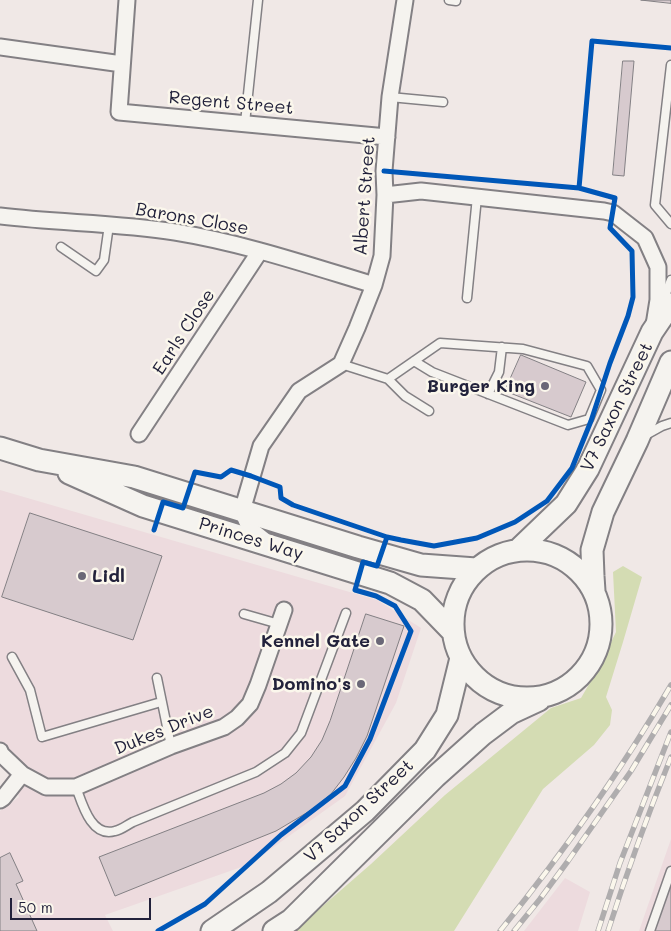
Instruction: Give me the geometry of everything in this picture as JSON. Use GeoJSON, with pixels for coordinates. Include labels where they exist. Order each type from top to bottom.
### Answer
{"type":"FeatureCollection","features":[{"type":"Feature","properties":{"kind":"main road","name":"V7 Saxon Street"},"geometry":{"type":"LineString","coordinates":[[518,550],[566,504],[588,469],[652,332],[671,304]]}},
{"type":"Feature","properties":{"kind":"main road","name":"V7 Saxon Street"},"geometry":{"type":"LineString","coordinates":[[594,591],[592,550],[603,512],[671,363]]}},
{"type":"Feature","properties":{"kind":"main road","name":"Princes Way"},"geometry":{"type":"LineString","coordinates":[[0,448],[39,460],[143,506],[390,583],[422,600],[453,632]]}},
{"type":"Feature","properties":{"kind":"main road","name":"Princes Way"},"geometry":{"type":"LineString","coordinates":[[39,460],[134,477],[421,566],[476,569]]}},
{"type":"Feature","properties":{"kind":"main road"},"geometry":{"type":"LineString","coordinates":[[540,549],[556,555],[578,569],[594,591],[600,604],[602,633],[592,660],[574,682],[562,690],[548,695],[523,698],[498,692],[476,678],[461,658],[453,632],[454,609],[459,595],[476,569],[496,556],[518,550],[540,549]]}},
{"type":"Feature","properties":{"kind":"main road","name":"V7 Saxon Street"},"geometry":{"type":"LineString","coordinates":[[212,931],[269,892],[365,811],[425,750],[447,716],[461,658]]}},
{"type":"Feature","properties":{"kind":"main road","name":"V7 Saxon Street"},"geometry":{"type":"LineString","coordinates":[[274,931],[291,920],[435,777],[483,734],[511,713],[548,695]]}},
{"type":"Feature","properties":{"kind":"street"},"geometry":{"type":"LineString","coordinates":[[0,47],[122,64],[126,0]]}},
{"type":"Feature","properties":{"kind":"street","name":"Albert Street"},"geometry":{"type":"LineString","coordinates":[[341,364],[374,285],[382,256],[386,195],[384,171],[390,98],[405,0]]}},
{"type":"Feature","properties":{"kind":"street","name":"Regent Street"},"geometry":{"type":"LineString","coordinates":[[122,64],[119,112],[387,137]]}},
{"type":"Feature","properties":{"kind":"street"},"geometry":{"type":"LineString","coordinates":[[386,195],[421,191],[613,213],[645,238],[658,267],[658,300],[652,332]]}},
{"type":"Feature","properties":{"kind":"street","name":"Barons Close"},"geometry":{"type":"LineString","coordinates":[[0,216],[109,225],[216,239],[374,285]]}},
{"type":"Feature","properties":{"kind":"street","name":"Earls Close"},"geometry":{"type":"LineString","coordinates":[[140,434],[260,251]]}},
{"type":"Feature","properties":{"kind":"street"},"geometry":{"type":"LineString","coordinates":[[273,546],[250,529],[242,511],[261,446],[299,391],[341,364]]}},
{"type":"Feature","properties":{"kind":"street","name":"Dukes Drive"},"geometry":{"type":"LineString","coordinates":[[0,751],[22,774],[46,787],[76,787],[171,746],[224,727],[238,718],[250,704],[284,610]]}},
{"type":"Feature","properties":{"kind":"street"},"geometry":{"type":"LineString","coordinates":[[0,800],[22,774]]}},
{"type":"Feature","properties":{"kind":"lane"},"geometry":{"type":"LineString","coordinates":[[245,123],[258,0]]}},
{"type":"Feature","properties":{"kind":"lane"},"geometry":{"type":"LineString","coordinates":[[449,0],[456,1]]}},
{"type":"Feature","properties":{"kind":"lane"},"geometry":{"type":"LineString","coordinates":[[671,65],[655,205],[671,224]]}},
{"type":"Feature","properties":{"kind":"lane"},"geometry":{"type":"LineString","coordinates":[[390,98],[443,102]]}},
{"type":"Feature","properties":{"kind":"lane"},"geometry":{"type":"LineString","coordinates":[[467,298],[477,197]]}},
{"type":"Feature","properties":{"kind":"lane"},"geometry":{"type":"LineString","coordinates":[[61,247],[96,271],[104,260],[109,225]]}},
{"type":"Feature","properties":{"kind":"lane"},"geometry":{"type":"LineString","coordinates":[[652,332],[671,280]]}},
{"type":"Feature","properties":{"kind":"lane"},"geometry":{"type":"LineString","coordinates":[[388,378],[440,342],[523,349],[587,366],[601,390],[589,418],[568,425],[432,372],[414,361]]}},
{"type":"Feature","properties":{"kind":"lane"},"geometry":{"type":"LineString","coordinates":[[488,394],[498,372],[502,347]]}},
{"type":"Feature","properties":{"kind":"lane"},"geometry":{"type":"LineString","coordinates":[[341,364],[388,378],[405,396],[429,411]]}},
{"type":"Feature","properties":{"kind":"lane"},"geometry":{"type":"LineString","coordinates":[[637,441],[662,426],[671,423]]}},
{"type":"Feature","properties":{"kind":"lane"},"geometry":{"type":"LineString","coordinates":[[76,787],[87,815],[95,826],[105,832],[115,831],[141,818],[256,772],[285,754],[301,733],[346,613]]}},
{"type":"Feature","properties":{"kind":"lane"},"geometry":{"type":"LineString","coordinates":[[244,614],[279,624]]}},
{"type":"Feature","properties":{"kind":"lane"},"geometry":{"type":"LineString","coordinates":[[12,657],[30,690],[42,737],[162,702]]}},
{"type":"Feature","properties":{"kind":"lane"},"geometry":{"type":"LineString","coordinates":[[157,678],[171,746]]}},
{"type":"Feature","properties":{"kind":"lane"},"geometry":{"type":"LineString","coordinates":[[650,931],[671,870]]}},
{"type":"Feature","properties":{"kind":"shaded area"},"geometry":{"type":"Polygon","coordinates":[[[0,490],[377,600],[421,628],[396,703],[345,796],[250,864],[105,915],[113,931],[0,931],[0,811],[19,797],[0,740],[0,490]]]}},
{"type":"Feature","properties":{"kind":"shaded area"},"geometry":{"type":"Polygon","coordinates":[[[671,839],[671,931],[639,931],[671,839]]]}},
{"type":"Feature","properties":{"kind":"shaded area"},"geometry":{"type":"Polygon","coordinates":[[[565,878],[590,892],[578,931],[524,931],[565,878]]]}},
{"type":"Feature","properties":{"kind":"green space"},"geometry":{"type":"Polygon","coordinates":[[[623,566],[642,577],[606,697],[612,710],[610,725],[594,745],[543,789],[454,931],[294,931],[371,864],[445,795],[551,708],[581,698],[616,632],[613,572],[623,566]]]}},
{"type":"Feature","properties":{"kind":"building"},"geometry":{"type":"Polygon","coordinates":[[[641,0],[671,0],[671,3],[641,0]]]}},
{"type":"Feature","properties":{"kind":"building"},"geometry":{"type":"Polygon","coordinates":[[[623,61],[634,61],[624,176],[613,175],[623,61]]]}},
{"type":"Feature","properties":{"kind":"building","name":"Burger King"},"geometry":{"type":"Polygon","coordinates":[[[521,355],[586,382],[571,417],[505,391],[521,355]]]}},
{"type":"Feature","properties":{"kind":"building","name":"Lidl"},"geometry":{"type":"Polygon","coordinates":[[[30,513],[162,556],[133,640],[2,597],[30,513]]]}},
{"type":"Feature","properties":{"kind":"building"},"geometry":{"type":"Polygon","coordinates":[[[366,614],[404,626],[367,736],[356,758],[331,794],[313,809],[276,831],[115,896],[99,857],[264,793],[296,773],[311,757],[322,740],[330,721],[366,614]]]}},
{"type":"Feature","properties":{"kind":"building"},"geometry":{"type":"Polygon","coordinates":[[[10,853],[23,881],[16,884],[37,931],[0,931],[0,858],[10,853]]]}},
{"type":"Feature","properties":{"kind":"building"},"geometry":{"type":"Polygon","coordinates":[[[671,884],[671,931],[653,931],[671,884]]]}},
{"type":"Feature","properties":{"kind":"railway"},"geometry":{"type":"LineString","coordinates":[[500,931],[590,811],[632,749],[671,685]]}},
{"type":"Feature","properties":{"kind":"railway"},"geometry":{"type":"LineString","coordinates":[[514,931],[568,861],[631,771],[671,705]]}},
{"type":"Feature","properties":{"kind":"railway"},"geometry":{"type":"LineString","coordinates":[[598,931],[620,863],[671,732]]}},
{"type":"Feature","properties":{"kind":"railway"},"geometry":{"type":"LineString","coordinates":[[608,931],[638,843],[671,757]]}},
{"type":"Feature","properties":{"kind":"cycle path"},"geometry":{"type":"LineString","coordinates":[[579,188],[592,41],[671,48]]}},
{"type":"Feature","properties":{"kind":"cycle path"},"geometry":{"type":"LineString","coordinates":[[154,530],[163,502],[183,508],[195,472],[221,477],[231,470],[280,487],[281,498],[293,505],[387,537],[434,546],[477,538],[515,522],[547,501],[572,468],[591,421],[633,297],[632,251],[610,228],[615,198],[579,188],[384,171]]}},
{"type":"Feature","properties":{"kind":"cycle path"},"geometry":{"type":"LineString","coordinates":[[158,931],[205,904],[281,835],[345,786],[370,739],[411,631],[395,606],[376,596],[355,590],[363,562],[377,566],[387,537]]}},
{"type":"Feature","properties":{"kind":"place","name":"Burger King"},"geometry":{"type":"Point","coordinates":[545,386]}},
{"type":"Feature","properties":{"kind":"place","name":"Lidl"},"geometry":{"type":"Point","coordinates":[82,576]}},
{"type":"Feature","properties":{"kind":"place","name":"Kennel Gate"},"geometry":{"type":"Point","coordinates":[380,641]}},
{"type":"Feature","properties":{"kind":"place","name":"Domino's"},"geometry":{"type":"Point","coordinates":[361,684]}}]}
